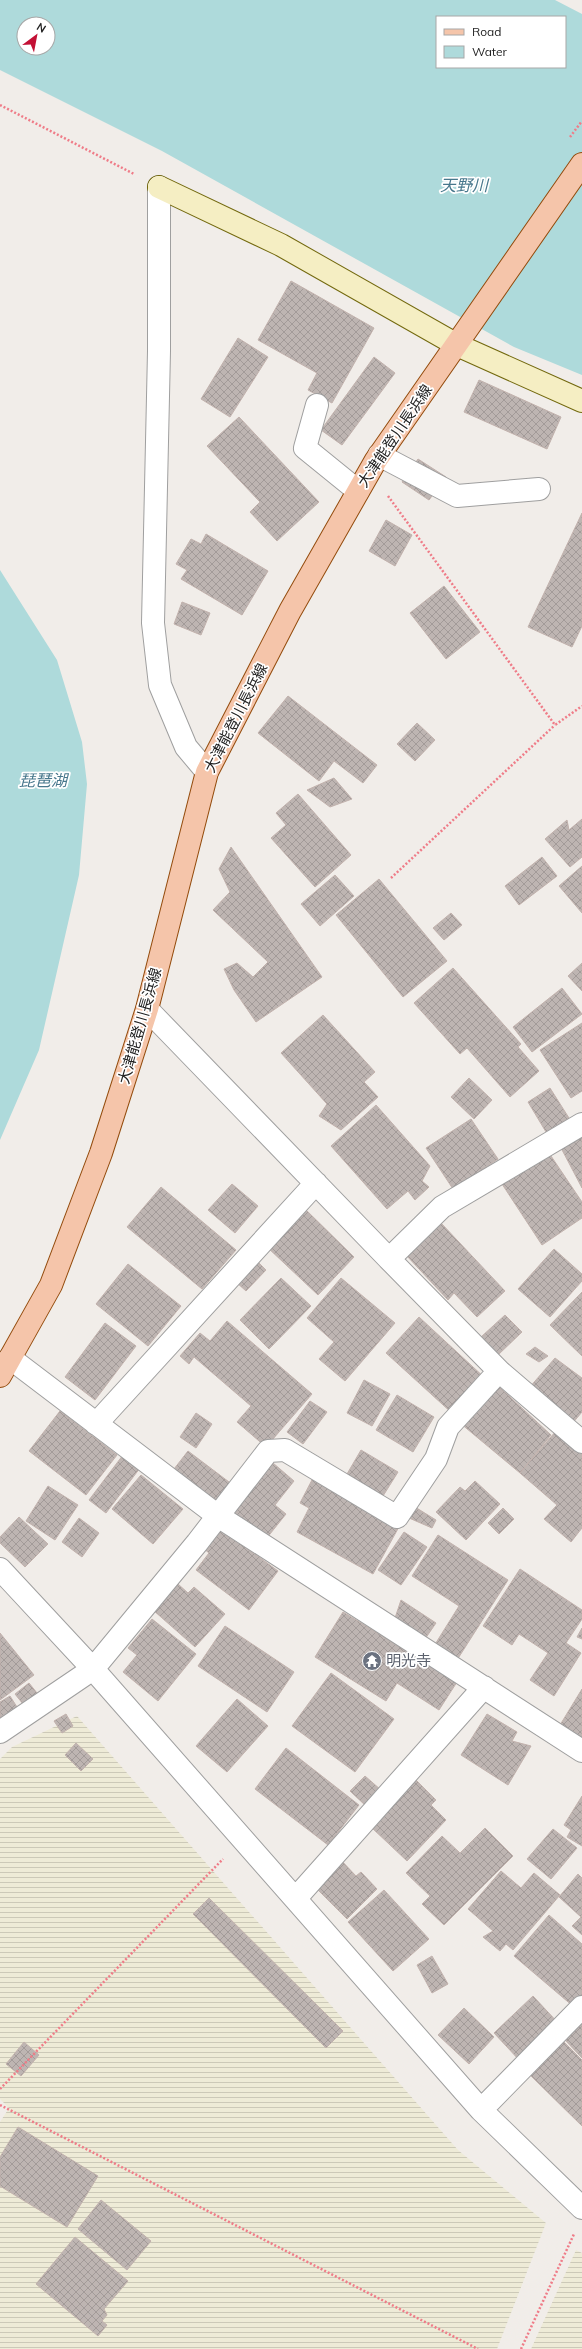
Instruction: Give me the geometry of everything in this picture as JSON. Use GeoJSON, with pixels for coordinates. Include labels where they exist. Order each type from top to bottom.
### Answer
{"type":"FeatureCollection","features":[{"type":"Feature","properties":{"kind":"main road","name":"大津能登川長浜線"},"geometry":{"type":"LineString","coordinates":[[5,1367],[51,1285],[101,1153],[147,1009],[207,772],[290,611],[374,463],[582,164]]}},
{"type":"Feature","properties":{"kind":"street"},"geometry":{"type":"LineString","coordinates":[[207,772],[186,747],[160,685],[153,623],[160,351],[159,187],[281,245],[462,337],[582,401]]}},
{"type":"Feature","properties":{"kind":"street"},"geometry":{"type":"LineString","coordinates":[[317,405],[305,448],[358,491]]}},
{"type":"Feature","properties":{"kind":"street"},"geometry":{"type":"LineString","coordinates":[[374,463],[457,496],[539,489]]}},
{"type":"Feature","properties":{"kind":"street"},"geometry":{"type":"LineString","coordinates":[[147,1009],[499,1371],[582,1442]]}},
{"type":"Feature","properties":{"kind":"street"},"geometry":{"type":"LineString","coordinates":[[389,1259],[442,1207],[582,1124]]}},
{"type":"Feature","properties":{"kind":"street"},"geometry":{"type":"LineString","coordinates":[[96,1424],[316,1184]]}},
{"type":"Feature","properties":{"kind":"street"},"geometry":{"type":"LineString","coordinates":[[5,1367],[96,1424],[218,1516],[484,1686],[582,1751]]}},
{"type":"Feature","properties":{"kind":"street"},"geometry":{"type":"LineString","coordinates":[[0,1732],[94,1669],[218,1516],[268,1451],[285,1450],[397,1517],[436,1459],[448,1427],[499,1371]]}},
{"type":"Feature","properties":{"kind":"street"},"geometry":{"type":"LineString","coordinates":[[0,1569],[94,1669],[482,2110],[580,2218]]}},
{"type":"Feature","properties":{"kind":"street"},"geometry":{"type":"LineString","coordinates":[[296,1898],[484,1686]]}},
{"type":"Feature","properties":{"kind":"street"},"geometry":{"type":"LineString","coordinates":[[482,2110],[582,2007]]}},
{"type":"Feature","properties":{"kind":"path"},"geometry":{"type":"LineString","coordinates":[[0,105],[159,187]]}},
{"type":"Feature","properties":{"kind":"path"},"geometry":{"type":"LineString","coordinates":[[374,463],[555,726]]}},
{"type":"Feature","properties":{"kind":"path"},"geometry":{"type":"LineString","coordinates":[[391,878],[555,726],[582,706]]}},
{"type":"Feature","properties":{"kind":"path"},"geometry":{"type":"LineString","coordinates":[[0,2089],[243,1839]]}},
{"type":"Feature","properties":{"kind":"path"},"geometry":{"type":"LineString","coordinates":[[0,2105],[478,2349]]}},
{"type":"Feature","properties":{"kind":"path"},"geometry":{"type":"LineString","coordinates":[[521,2349],[580,2218]]}},
{"type":"Feature","properties":{"kind":"shaded area"},"geometry":{"type":"Polygon","coordinates":[[[77,1716],[458,2150],[546,2223],[497,2349],[0,2349],[0,2122],[9,2108],[0,2099],[0,1759],[12,1747],[77,1716]]]}},
{"type":"Feature","properties":{"kind":"shaded area"},"geometry":{"type":"Polygon","coordinates":[[[576,2250],[582,2253],[582,2349],[531,2349],[576,2250]]]}},
{"type":"Feature","properties":{"kind":"water","name":"天野川"},"geometry":{"type":"Polygon","coordinates":[[[0,0],[555,0],[582,14],[582,375],[514,347],[162,151],[0,70],[0,0]]]}},
{"type":"Feature","properties":{"kind":"water","name":"琵琶湖"},"geometry":{"type":"Polygon","coordinates":[[[0,570],[57,660],[82,742],[87,784],[79,875],[39,1050],[0,1140],[0,570]]]}},
{"type":"Feature","properties":{"kind":"building"},"geometry":{"type":"Polygon","coordinates":[[[291,281],[374,328],[332,403],[308,390],[317,373],[258,340],[291,281]]]}},
{"type":"Feature","properties":{"kind":"building"},"geometry":{"type":"Polygon","coordinates":[[[238,338],[268,357],[230,417],[201,399],[238,338]]]}},
{"type":"Feature","properties":{"kind":"building"},"geometry":{"type":"Polygon","coordinates":[[[374,357],[395,373],[342,445],[321,430],[374,357]]]}},
{"type":"Feature","properties":{"kind":"building"},"geometry":{"type":"Polygon","coordinates":[[[479,380],[561,417],[547,449],[464,412],[479,380]]]}},
{"type":"Feature","properties":{"kind":"building"},"geometry":{"type":"Polygon","coordinates":[[[239,417],[319,502],[277,541],[250,512],[260,502],[207,446],[239,417]]]}},
{"type":"Feature","properties":{"kind":"building"},"geometry":{"type":"Polygon","coordinates":[[[418,459],[446,477],[429,500],[402,482],[418,459]]]}},
{"type":"Feature","properties":{"kind":"building"},"geometry":{"type":"Polygon","coordinates":[[[582,513],[582,626],[572,647],[528,627],[582,513]]]}},
{"type":"Feature","properties":{"kind":"building"},"geometry":{"type":"Polygon","coordinates":[[[386,520],[412,535],[395,566],[369,551],[386,520]]]}},
{"type":"Feature","properties":{"kind":"building"},"geometry":{"type":"Polygon","coordinates":[[[206,534],[268,571],[242,615],[181,579],[187,570],[176,564],[191,539],[201,544],[206,534]]]}},
{"type":"Feature","properties":{"kind":"building"},"geometry":{"type":"Polygon","coordinates":[[[444,586],[480,632],[446,659],[410,613],[444,586]]]}},
{"type":"Feature","properties":{"kind":"building"},"geometry":{"type":"Polygon","coordinates":[[[182,602],[210,613],[201,635],[174,624],[182,602]]]}},
{"type":"Feature","properties":{"kind":"building"},"geometry":{"type":"Polygon","coordinates":[[[288,696],[377,765],[363,783],[334,761],[319,781],[258,733],[288,696]]]}},
{"type":"Feature","properties":{"kind":"building"},"geometry":{"type":"Polygon","coordinates":[[[417,723],[435,740],[415,761],[397,744],[417,723]]]}},
{"type":"Feature","properties":{"kind":"building"},"geometry":{"type":"Polygon","coordinates":[[[334,778],[352,799],[330,807],[307,790],[334,778]]]}},
{"type":"Feature","properties":{"kind":"building"},"geometry":{"type":"Polygon","coordinates":[[[298,794],[351,855],[315,887],[271,838],[286,825],[276,813],[298,794]]]}},
{"type":"Feature","properties":{"kind":"building"},"geometry":{"type":"Polygon","coordinates":[[[582,819],[582,857],[570,867],[545,839],[567,820],[569,830],[582,819]]]}},
{"type":"Feature","properties":{"kind":"building"},"geometry":{"type":"Polygon","coordinates":[[[231,847],[322,977],[256,1022],[234,990],[224,969],[237,963],[253,977],[268,962],[213,910],[230,892],[219,869],[231,847]]]}},
{"type":"Feature","properties":{"kind":"building"},"geometry":{"type":"Polygon","coordinates":[[[542,857],[557,876],[519,905],[505,886],[542,857]]]}},
{"type":"Feature","properties":{"kind":"building"},"geometry":{"type":"Polygon","coordinates":[[[582,866],[582,913],[559,886],[582,866]]]}},
{"type":"Feature","properties":{"kind":"building"},"geometry":{"type":"Polygon","coordinates":[[[335,875],[354,896],[320,926],[301,904],[335,875]]]}},
{"type":"Feature","properties":{"kind":"building"},"geometry":{"type":"Polygon","coordinates":[[[379,879],[447,961],[403,997],[336,915],[379,879]]]}},
{"type":"Feature","properties":{"kind":"building"},"geometry":{"type":"Polygon","coordinates":[[[451,913],[462,925],[444,940],[433,928],[451,913]]]}},
{"type":"Feature","properties":{"kind":"building"},"geometry":{"type":"Polygon","coordinates":[[[582,963],[582,991],[568,976],[582,963]]]}},
{"type":"Feature","properties":{"kind":"building"},"geometry":{"type":"Polygon","coordinates":[[[453,968],[521,1044],[518,1047],[539,1071],[510,1097],[467,1048],[460,1054],[414,1003],[453,968]]]}},
{"type":"Feature","properties":{"kind":"building"},"geometry":{"type":"Polygon","coordinates":[[[562,988],[582,1014],[532,1052],[513,1027],[562,988]]]}},
{"type":"Feature","properties":{"kind":"building"},"geometry":{"type":"Polygon","coordinates":[[[323,1015],[375,1072],[364,1082],[378,1097],[341,1130],[319,1116],[327,1104],[281,1053],[323,1015]]]}},
{"type":"Feature","properties":{"kind":"building"},"geometry":{"type":"Polygon","coordinates":[[[582,1023],[582,1091],[571,1098],[540,1050],[582,1023]]]}},
{"type":"Feature","properties":{"kind":"building"},"geometry":{"type":"Polygon","coordinates":[[[469,1078],[492,1100],[474,1119],[451,1097],[469,1078]]]}},
{"type":"Feature","properties":{"kind":"building"},"geometry":{"type":"Polygon","coordinates":[[[550,1088],[569,1118],[546,1132],[528,1102],[550,1088]]]}},
{"type":"Feature","properties":{"kind":"building"},"geometry":{"type":"Polygon","coordinates":[[[376,1105],[430,1166],[422,1181],[429,1187],[415,1200],[408,1191],[387,1209],[331,1146],[376,1105]]]}},
{"type":"Feature","properties":{"kind":"building"},"geometry":{"type":"Polygon","coordinates":[[[471,1119],[498,1159],[453,1189],[426,1148],[471,1119]]]}},
{"type":"Feature","properties":{"kind":"building"},"geometry":{"type":"Polygon","coordinates":[[[582,1135],[582,1188],[560,1146],[582,1135]]]}},
{"type":"Feature","properties":{"kind":"building"},"geometry":{"type":"Polygon","coordinates":[[[549,1153],[582,1202],[582,1218],[542,1245],[502,1184],[549,1153]]]}},
{"type":"Feature","properties":{"kind":"building"},"geometry":{"type":"Polygon","coordinates":[[[232,1184],[258,1206],[235,1233],[208,1210],[232,1184]]]}},
{"type":"Feature","properties":{"kind":"building"},"geometry":{"type":"Polygon","coordinates":[[[161,1187],[236,1250],[202,1289],[127,1227],[161,1187]]]}},
{"type":"Feature","properties":{"kind":"building"},"geometry":{"type":"Polygon","coordinates":[[[304,1208],[354,1257],[318,1295],[267,1247],[304,1208]]]}},
{"type":"Feature","properties":{"kind":"building"},"geometry":{"type":"Polygon","coordinates":[[[441,1223],[505,1291],[477,1317],[454,1293],[448,1300],[406,1255],[441,1223]]]}},
{"type":"Feature","properties":{"kind":"building"},"geometry":{"type":"Polygon","coordinates":[[[554,1249],[582,1274],[582,1281],[550,1317],[518,1289],[554,1249]]]}},
{"type":"Feature","properties":{"kind":"building"},"geometry":{"type":"Polygon","coordinates":[[[256,1260],[266,1270],[246,1291],[236,1282],[256,1260]]]}},
{"type":"Feature","properties":{"kind":"building"},"geometry":{"type":"Polygon","coordinates":[[[128,1264],[181,1306],[148,1346],[96,1304],[128,1264]]]}},
{"type":"Feature","properties":{"kind":"building"},"geometry":{"type":"Polygon","coordinates":[[[281,1278],[311,1306],[269,1349],[240,1320],[281,1278]]]}},
{"type":"Feature","properties":{"kind":"building"},"geometry":{"type":"Polygon","coordinates":[[[341,1278],[395,1323],[345,1381],[319,1359],[334,1342],[307,1318],[341,1278]]]}},
{"type":"Feature","properties":{"kind":"building"},"geometry":{"type":"Polygon","coordinates":[[[582,1292],[582,1356],[550,1325],[582,1292]]]}},
{"type":"Feature","properties":{"kind":"building"},"geometry":{"type":"Polygon","coordinates":[[[505,1315],[522,1332],[498,1355],[481,1337],[505,1315]]]}},
{"type":"Feature","properties":{"kind":"building"},"geometry":{"type":"Polygon","coordinates":[[[419,1317],[486,1379],[453,1414],[386,1353],[419,1317]]]}},
{"type":"Feature","properties":{"kind":"building"},"geometry":{"type":"Polygon","coordinates":[[[227,1321],[312,1394],[266,1447],[237,1422],[251,1406],[194,1357],[189,1364],[180,1356],[200,1333],[210,1341],[227,1321]]]}},
{"type":"Feature","properties":{"kind":"building"},"geometry":{"type":"Polygon","coordinates":[[[105,1323],[136,1346],[95,1400],[65,1377],[105,1323]]]}},
{"type":"Feature","properties":{"kind":"building"},"geometry":{"type":"Polygon","coordinates":[[[535,1347],[548,1356],[539,1362],[526,1354],[535,1347]]]}},
{"type":"Feature","properties":{"kind":"building"},"geometry":{"type":"Polygon","coordinates":[[[555,1358],[582,1378],[582,1412],[571,1425],[529,1388],[555,1358]]]}},
{"type":"Feature","properties":{"kind":"building"},"geometry":{"type":"Polygon","coordinates":[[[364,1380],[390,1394],[372,1426],[347,1413],[364,1380]]]}},
{"type":"Feature","properties":{"kind":"building"},"geometry":{"type":"Polygon","coordinates":[[[496,1384],[551,1435],[520,1473],[460,1423],[496,1384]]]}},
{"type":"Feature","properties":{"kind":"building"},"geometry":{"type":"Polygon","coordinates":[[[397,1395],[434,1417],[413,1452],[376,1430],[397,1395]]]}},
{"type":"Feature","properties":{"kind":"building"},"geometry":{"type":"Polygon","coordinates":[[[310,1401],[327,1412],[303,1444],[287,1432],[310,1401]]]}},
{"type":"Feature","properties":{"kind":"building"},"geometry":{"type":"Polygon","coordinates":[[[60,1411],[117,1455],[86,1495],[29,1451],[60,1411]]]}},
{"type":"Feature","properties":{"kind":"building"},"geometry":{"type":"Polygon","coordinates":[[[196,1413],[212,1424],[196,1448],[180,1437],[196,1413]]]}},
{"type":"Feature","properties":{"kind":"building"},"geometry":{"type":"Polygon","coordinates":[[[556,1431],[582,1453],[582,1528],[571,1542],[544,1519],[557,1505],[520,1473],[556,1431]]]}},
{"type":"Feature","properties":{"kind":"building"},"geometry":{"type":"Polygon","coordinates":[[[361,1450],[398,1472],[383,1496],[347,1474],[361,1450]]]}},
{"type":"Feature","properties":{"kind":"building"},"geometry":{"type":"Polygon","coordinates":[[[188,1451],[233,1485],[219,1503],[174,1469],[188,1451]]]}},
{"type":"Feature","properties":{"kind":"building"},"geometry":{"type":"Polygon","coordinates":[[[123,1455],[140,1468],[106,1513],[89,1500],[123,1455]]]}},
{"type":"Feature","properties":{"kind":"building"},"geometry":{"type":"Polygon","coordinates":[[[273,1463],[294,1481],[275,1505],[286,1514],[266,1539],[233,1513],[273,1463]]]}},
{"type":"Feature","properties":{"kind":"building"},"geometry":{"type":"Polygon","coordinates":[[[141,1475],[183,1509],[153,1544],[112,1509],[141,1475]]]}},
{"type":"Feature","properties":{"kind":"building"},"geometry":{"type":"Polygon","coordinates":[[[313,1478],[400,1525],[373,1574],[297,1532],[309,1508],[300,1503],[313,1478]]]}},
{"type":"Feature","properties":{"kind":"building"},"geometry":{"type":"Polygon","coordinates":[[[475,1481],[500,1504],[466,1540],[436,1512],[460,1487],[465,1491],[475,1481]]]}},
{"type":"Feature","properties":{"kind":"building"},"geometry":{"type":"Polygon","coordinates":[[[48,1486],[78,1505],[55,1540],[26,1521],[48,1486]]]}},
{"type":"Feature","properties":{"kind":"building"},"geometry":{"type":"Polygon","coordinates":[[[415,1507],[436,1520],[432,1528],[409,1518],[415,1507]]]}},
{"type":"Feature","properties":{"kind":"building"},"geometry":{"type":"Polygon","coordinates":[[[503,1508],[514,1519],[499,1534],[488,1523],[503,1508]]]}},
{"type":"Feature","properties":{"kind":"building"},"geometry":{"type":"Polygon","coordinates":[[[19,1517],[48,1544],[25,1567],[0,1543],[0,1537],[19,1517]]]}},
{"type":"Feature","properties":{"kind":"building"},"geometry":{"type":"Polygon","coordinates":[[[79,1518],[99,1533],[82,1557],[62,1542],[79,1518]]]}},
{"type":"Feature","properties":{"kind":"building"},"geometry":{"type":"Polygon","coordinates":[[[218,1527],[278,1571],[249,1610],[196,1570],[209,1553],[203,1548],[218,1527]]]}},
{"type":"Feature","properties":{"kind":"building"},"geometry":{"type":"Polygon","coordinates":[[[404,1532],[427,1547],[401,1585],[378,1570],[404,1532]]]}},
{"type":"Feature","properties":{"kind":"building"},"geometry":{"type":"Polygon","coordinates":[[[438,1535],[508,1580],[457,1660],[434,1646],[459,1606],[412,1576],[438,1535]]]}},
{"type":"Feature","properties":{"kind":"building"},"geometry":{"type":"Polygon","coordinates":[[[520,1569],[582,1610],[582,1619],[566,1643],[581,1653],[554,1696],[530,1680],[548,1653],[519,1634],[512,1645],[483,1626],[520,1569]]]}},
{"type":"Feature","properties":{"kind":"building"},"geometry":{"type":"Polygon","coordinates":[[[178,1584],[188,1593],[194,1587],[225,1614],[195,1647],[153,1610],[178,1584]]]}},
{"type":"Feature","properties":{"kind":"building"},"geometry":{"type":"Polygon","coordinates":[[[401,1600],[436,1623],[425,1639],[395,1618],[401,1600]]]}},
{"type":"Feature","properties":{"kind":"building"},"geometry":{"type":"Polygon","coordinates":[[[343,1612],[457,1682],[439,1710],[397,1683],[386,1701],[315,1657],[343,1612]]]}},
{"type":"Feature","properties":{"kind":"building"},"geometry":{"type":"Polygon","coordinates":[[[152,1619],[196,1654],[158,1701],[123,1672],[137,1655],[128,1648],[152,1619]]]}},
{"type":"Feature","properties":{"kind":"building"},"geometry":{"type":"Polygon","coordinates":[[[225,1626],[294,1672],[267,1712],[198,1666],[225,1626]]]}},
{"type":"Feature","properties":{"kind":"building"},"geometry":{"type":"Polygon","coordinates":[[[582,1628],[582,1639],[577,1637],[582,1628]]]}},
{"type":"Feature","properties":{"kind":"building"},"geometry":{"type":"Polygon","coordinates":[[[0,1633],[34,1675],[0,1700],[0,1633]]]}},
{"type":"Feature","properties":{"kind":"building"},"geometry":{"type":"Polygon","coordinates":[[[331,1673],[394,1719],[355,1772],[292,1726],[331,1673]]]}},
{"type":"Feature","properties":{"kind":"building"},"geometry":{"type":"Polygon","coordinates":[[[29,1683],[37,1693],[23,1704],[15,1694],[29,1683]]]}},
{"type":"Feature","properties":{"kind":"building"},"geometry":{"type":"Polygon","coordinates":[[[582,1689],[582,1739],[560,1725],[582,1689]]]}},
{"type":"Feature","properties":{"kind":"building"},"geometry":{"type":"Polygon","coordinates":[[[10,1696],[17,1707],[0,1718],[0,1702],[10,1696]]]}},
{"type":"Feature","properties":{"kind":"building"},"geometry":{"type":"Polygon","coordinates":[[[237,1699],[268,1726],[227,1772],[196,1746],[237,1699]]]}},
{"type":"Feature","properties":{"kind":"building"},"geometry":{"type":"Polygon","coordinates":[[[66,1714],[73,1726],[62,1733],[54,1721],[66,1714]]]}},
{"type":"Feature","properties":{"kind":"building"},"geometry":{"type":"Polygon","coordinates":[[[487,1714],[517,1732],[512,1741],[531,1746],[508,1785],[461,1755],[487,1714]]]}},
{"type":"Feature","properties":{"kind":"building"},"geometry":{"type":"Polygon","coordinates":[[[76,1743],[93,1759],[81,1771],[65,1755],[76,1743]]]}},
{"type":"Feature","properties":{"kind":"building"},"geometry":{"type":"Polygon","coordinates":[[[286,1748],[359,1805],[328,1845],[255,1789],[286,1748]]]}},
{"type":"Feature","properties":{"kind":"building"},"geometry":{"type":"Polygon","coordinates":[[[365,1776],[381,1790],[366,1806],[350,1791],[365,1776]]]}},
{"type":"Feature","properties":{"kind":"building"},"geometry":{"type":"Polygon","coordinates":[[[416,1780],[436,1800],[431,1805],[446,1820],[407,1861],[371,1827],[416,1780]]]}},
{"type":"Feature","properties":{"kind":"building"},"geometry":{"type":"Polygon","coordinates":[[[582,1796],[582,1846],[567,1837],[571,1830],[564,1825],[582,1796]]]}},
{"type":"Feature","properties":{"kind":"building"},"geometry":{"type":"Polygon","coordinates":[[[485,1828],[513,1856],[444,1925],[422,1904],[430,1896],[406,1873],[442,1836],[460,1853],[485,1828]]]}},
{"type":"Feature","properties":{"kind":"building"},"geometry":{"type":"Polygon","coordinates":[[[553,1829],[577,1848],[551,1879],[527,1859],[553,1829]]]}},
{"type":"Feature","properties":{"kind":"building"},"geometry":{"type":"Polygon","coordinates":[[[339,1858],[356,1876],[361,1872],[377,1889],[347,1919],[312,1884],[339,1858]]]}},
{"type":"Feature","properties":{"kind":"building"},"geometry":{"type":"Polygon","coordinates":[[[501,1871],[521,1888],[534,1873],[560,1895],[513,1950],[506,1944],[500,1951],[483,1937],[493,1931],[468,1909],[501,1871]]]}},
{"type":"Feature","properties":{"kind":"building"},"geometry":{"type":"Polygon","coordinates":[[[578,1874],[582,1878],[582,1935],[572,1926],[581,1917],[559,1897],[578,1874]]]}},
{"type":"Feature","properties":{"kind":"building"},"geometry":{"type":"Polygon","coordinates":[[[384,1890],[429,1939],[393,1971],[348,1922],[384,1890]]]}},
{"type":"Feature","properties":{"kind":"building"},"geometry":{"type":"Polygon","coordinates":[[[209,1898],[343,2031],[326,2048],[193,1914],[209,1898]]]}},
{"type":"Feature","properties":{"kind":"building"},"geometry":{"type":"Polygon","coordinates":[[[549,1915],[582,1944],[582,1997],[574,2007],[514,1956],[549,1915]]]}},
{"type":"Feature","properties":{"kind":"building"},"geometry":{"type":"Polygon","coordinates":[[[432,1956],[448,1984],[432,1993],[417,1965],[432,1956]]]}},
{"type":"Feature","properties":{"kind":"building"},"geometry":{"type":"Polygon","coordinates":[[[533,1996],[560,2025],[520,2061],[494,2033],[533,1996]]]}},
{"type":"Feature","properties":{"kind":"building"},"geometry":{"type":"Polygon","coordinates":[[[464,2008],[494,2037],[469,2064],[438,2035],[464,2008]]]}},
{"type":"Feature","properties":{"kind":"building"},"geometry":{"type":"Polygon","coordinates":[[[582,2024],[582,2058],[565,2040],[582,2024]]]}},
{"type":"Feature","properties":{"kind":"building"},"geometry":{"type":"Polygon","coordinates":[[[562,2040],[582,2060],[582,2126],[529,2074],[562,2040]]]}},
{"type":"Feature","properties":{"kind":"building"},"geometry":{"type":"Polygon","coordinates":[[[24,2042],[39,2055],[21,2076],[6,2064],[24,2042]]]}},
{"type":"Feature","properties":{"kind":"building"},"geometry":{"type":"Polygon","coordinates":[[[18,2127],[98,2176],[67,2227],[0,2186],[0,2157],[18,2127]]]}},
{"type":"Feature","properties":{"kind":"building"},"geometry":{"type":"Polygon","coordinates":[[[101,2200],[151,2241],[127,2270],[78,2229],[101,2200]]]}},
{"type":"Feature","properties":{"kind":"building"},"geometry":{"type":"Polygon","coordinates":[[[75,2237],[128,2281],[104,2309],[107,2315],[102,2321],[107,2325],[98,2336],[36,2284],[75,2237]]]}},
{"type":"Feature","properties":{"kind":"place","name":"明光寺"},"geometry":{"type":"Point","coordinates":[372,1661]}}]}
